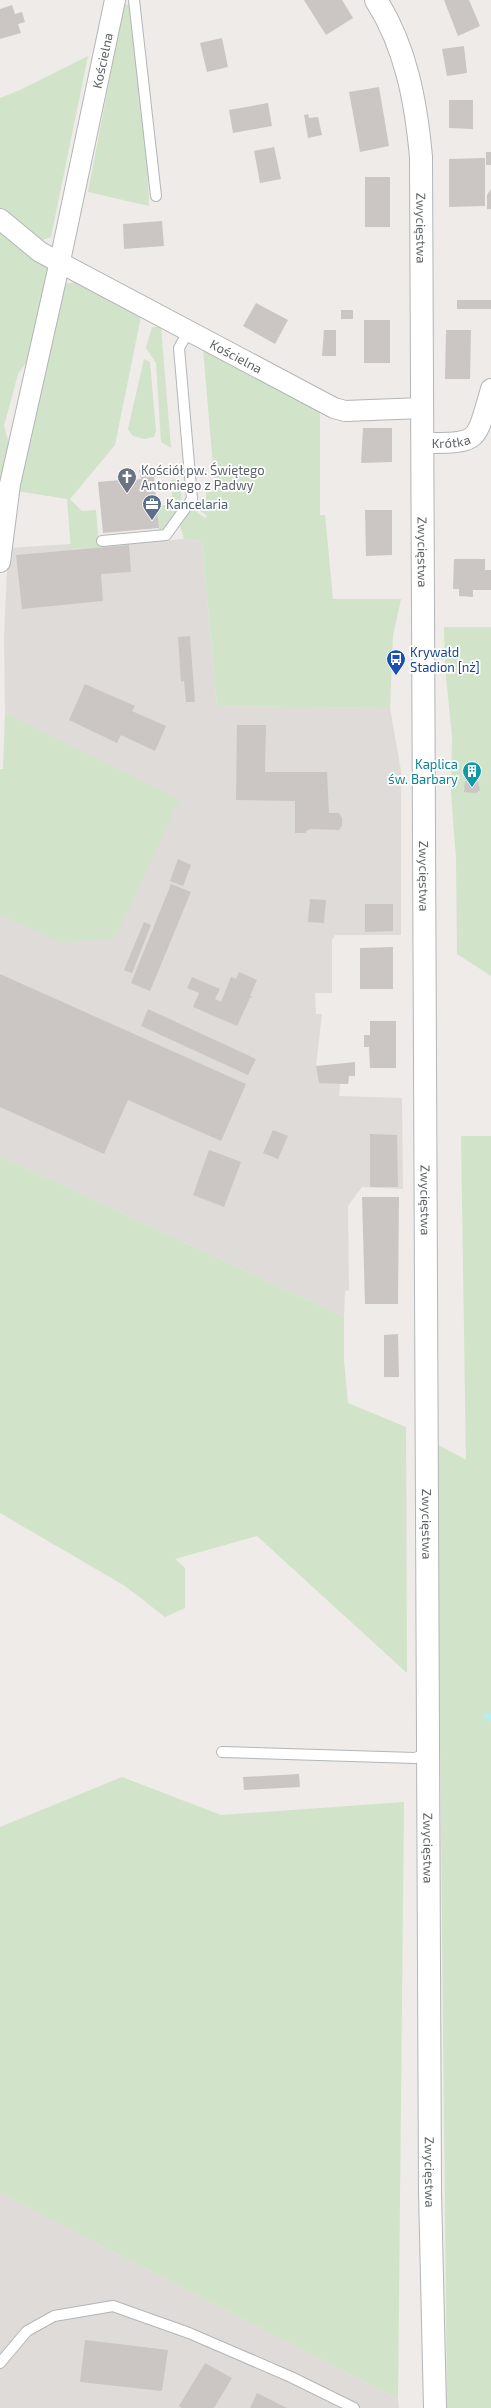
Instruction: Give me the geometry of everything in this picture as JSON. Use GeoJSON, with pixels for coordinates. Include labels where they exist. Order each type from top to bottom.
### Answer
{"type":"FeatureCollection","features":[{"type":"Feature","properties":{"kind":"main road","name":"Zwycięstwa"},"geometry":{"type":"LineString","coordinates":[[376,0],[388,18],[402,54],[418,122],[422,157],[430,2184],[435,2408]]}},
{"type":"Feature","properties":{"kind":"street","name":"Kościelna"},"geometry":{"type":"LineString","coordinates":[[60,262],[115,0]]}},
{"type":"Feature","properties":{"kind":"street","name":"Kościelna"},"geometry":{"type":"LineString","coordinates":[[0,219],[38,251],[188,332],[339,410],[423,408]]}},
{"type":"Feature","properties":{"kind":"street"},"geometry":{"type":"LineString","coordinates":[[0,562],[10,484],[60,262]]}},
{"type":"Feature","properties":{"kind":"street","name":"Krótka"},"geometry":{"type":"LineString","coordinates":[[423,443],[462,443],[473,437],[480,427],[491,389]]}},
{"type":"Feature","properties":{"kind":"lane"},"geometry":{"type":"LineString","coordinates":[[134,0],[156,196]]}},
{"type":"Feature","properties":{"kind":"lane"},"geometry":{"type":"LineString","coordinates":[[102,541],[166,535],[192,499],[179,348],[188,332]]}},
{"type":"Feature","properties":{"kind":"lane"},"geometry":{"type":"LineString","coordinates":[[222,1752],[415,1758],[428,1753]]}},
{"type":"Feature","properties":{"kind":"lane"},"geometry":{"type":"LineString","coordinates":[[0,2363],[27,2331],[54,2316],[113,2306],[189,2333],[292,2377],[354,2408]]}},
{"type":"Feature","properties":{"kind":"shaded area"},"geometry":{"type":"Polygon","coordinates":[[[184,539],[202,541],[217,706],[390,708],[401,771],[401,935],[335,935],[332,940],[332,993],[315,993],[316,1014],[322,1014],[316,1066],[319,1074],[349,1076],[348,1084],[340,1084],[339,1096],[402,1098],[403,1189],[362,1187],[348,1206],[349,1290],[345,1291],[344,1317],[0,1156],[0,915],[62,942],[178,799],[5,713],[4,637],[8,548],[71,544],[72,549],[184,539]]]}},
{"type":"Feature","properties":{"kind":"shaded area"},"geometry":{"type":"Polygon","coordinates":[[[0,2193],[398,2399],[399,2408],[0,2408],[0,2193]]]}},
{"type":"Feature","properties":{"kind":"green space"},"geometry":{"type":"Polygon","coordinates":[[[124,4],[129,5],[147,158],[149,206],[88,192],[124,4]]]}},
{"type":"Feature","properties":{"kind":"green space"},"geometry":{"type":"Polygon","coordinates":[[[88,56],[51,237],[40,241],[0,213],[0,98],[20,90],[88,56]]]}},
{"type":"Feature","properties":{"kind":"green space"},"geometry":{"type":"Polygon","coordinates":[[[0,230],[49,265],[28,360],[18,374],[4,426],[9,444],[0,489],[0,230]]]}},
{"type":"Feature","properties":{"kind":"green space"},"geometry":{"type":"Polygon","coordinates":[[[76,282],[141,316],[115,445],[70,499],[82,511],[96,510],[99,547],[71,549],[67,499],[17,491],[65,284],[76,282]]]}},
{"type":"Feature","properties":{"kind":"green space"},"geometry":{"type":"Polygon","coordinates":[[[152,327],[161,327],[171,448],[161,442],[156,363],[146,348],[152,327]]]}},
{"type":"Feature","properties":{"kind":"green space"},"geometry":{"type":"Polygon","coordinates":[[[203,348],[320,411],[320,515],[325,515],[333,599],[401,599],[393,636],[390,708],[217,706],[202,541],[184,539],[180,526],[191,508],[205,518],[207,516],[194,506],[200,505],[200,498],[206,498],[206,492],[215,490],[203,348]]]}},
{"type":"Feature","properties":{"kind":"green space"},"geometry":{"type":"Polygon","coordinates":[[[144,359],[150,362],[156,431],[154,437],[144,439],[133,436],[128,429],[144,359]]]}},
{"type":"Feature","properties":{"kind":"green space"},"geometry":{"type":"Polygon","coordinates":[[[180,479],[182,504],[164,531],[159,531],[157,506],[173,504],[171,480],[180,479]]]}},
{"type":"Feature","properties":{"kind":"green space"},"geometry":{"type":"Polygon","coordinates":[[[444,627],[491,627],[491,976],[457,954],[456,859],[451,793],[452,737],[445,666],[444,627]]]}},
{"type":"Feature","properties":{"kind":"green space"},"geometry":{"type":"Polygon","coordinates":[[[5,713],[179,799],[115,938],[62,943],[0,915],[0,769],[3,769],[5,713]]]}},
{"type":"Feature","properties":{"kind":"green space"},"geometry":{"type":"Polygon","coordinates":[[[461,1136],[491,1136],[491,2408],[447,2408],[437,1444],[466,1460],[461,1136]]]}},
{"type":"Feature","properties":{"kind":"green space"},"geometry":{"type":"Polygon","coordinates":[[[0,1156],[344,1317],[344,1360],[348,1403],[406,1427],[407,1673],[257,1536],[175,1559],[185,1568],[185,1608],[165,1617],[125,1586],[0,1513],[0,1156]]]}},
{"type":"Feature","properties":{"kind":"green space"},"geometry":{"type":"Polygon","coordinates":[[[122,1777],[221,1815],[404,1802],[398,2399],[0,2193],[0,1827],[122,1777]]]}},
{"type":"Feature","properties":{"kind":"building"},"geometry":{"type":"Polygon","coordinates":[[[304,0],[342,0],[353,18],[326,35],[304,0]]]}},
{"type":"Feature","properties":{"kind":"building"},"geometry":{"type":"Polygon","coordinates":[[[444,0],[469,0],[480,26],[458,36],[444,0]]]}},
{"type":"Feature","properties":{"kind":"building"},"geometry":{"type":"Polygon","coordinates":[[[12,5],[15,14],[22,12],[25,22],[18,24],[21,33],[0,39],[0,9],[12,5]]]}},
{"type":"Feature","properties":{"kind":"building"},"geometry":{"type":"Polygon","coordinates":[[[222,38],[228,67],[207,72],[200,43],[222,38]]]}},
{"type":"Feature","properties":{"kind":"building"},"geometry":{"type":"Polygon","coordinates":[[[464,46],[467,73],[447,76],[442,49],[464,46]]]}},
{"type":"Feature","properties":{"kind":"building"},"geometry":{"type":"Polygon","coordinates":[[[379,87],[389,146],[360,152],[349,92],[379,87]]]}},
{"type":"Feature","properties":{"kind":"building"},"geometry":{"type":"Polygon","coordinates":[[[449,100],[473,100],[473,129],[449,128],[449,100]]]}},
{"type":"Feature","properties":{"kind":"building"},"geometry":{"type":"Polygon","coordinates":[[[268,103],[272,126],[233,133],[229,110],[268,103]]]}},
{"type":"Feature","properties":{"kind":"building"},"geometry":{"type":"Polygon","coordinates":[[[308,114],[309,118],[318,117],[322,135],[308,138],[304,115],[308,114]]]}},
{"type":"Feature","properties":{"kind":"building"},"geometry":{"type":"Polygon","coordinates":[[[274,147],[281,179],[260,183],[254,151],[274,147]]]}},
{"type":"Feature","properties":{"kind":"building"},"geometry":{"type":"Polygon","coordinates":[[[486,152],[491,152],[491,165],[486,165],[486,152]]]}},
{"type":"Feature","properties":{"kind":"building"},"geometry":{"type":"Polygon","coordinates":[[[485,158],[485,206],[449,207],[449,159],[485,158]]]}},
{"type":"Feature","properties":{"kind":"building"},"geometry":{"type":"Polygon","coordinates":[[[365,177],[390,177],[390,227],[365,227],[365,177]]]}},
{"type":"Feature","properties":{"kind":"building"},"geometry":{"type":"Polygon","coordinates":[[[491,189],[491,209],[487,209],[487,195],[491,189]]]}},
{"type":"Feature","properties":{"kind":"building"},"geometry":{"type":"Polygon","coordinates":[[[162,221],[164,246],[124,249],[123,224],[162,221]]]}},
{"type":"Feature","properties":{"kind":"building"},"geometry":{"type":"Polygon","coordinates":[[[457,300],[491,300],[491,309],[457,309],[457,300]]]}},
{"type":"Feature","properties":{"kind":"building"},"geometry":{"type":"Polygon","coordinates":[[[256,303],[288,320],[275,344],[243,326],[256,303]]]}},
{"type":"Feature","properties":{"kind":"building"},"geometry":{"type":"Polygon","coordinates":[[[341,310],[353,310],[353,319],[341,319],[341,310]]]}},
{"type":"Feature","properties":{"kind":"building"},"geometry":{"type":"Polygon","coordinates":[[[364,320],[390,320],[390,363],[364,363],[364,320]]]}},
{"type":"Feature","properties":{"kind":"building"},"geometry":{"type":"Polygon","coordinates":[[[324,330],[336,330],[336,356],[322,356],[324,330]]]}},
{"type":"Feature","properties":{"kind":"building"},"geometry":{"type":"Polygon","coordinates":[[[446,330],[471,330],[470,379],[445,379],[446,330]]]}},
{"type":"Feature","properties":{"kind":"building"},"geometry":{"type":"Polygon","coordinates":[[[363,428],[392,428],[392,462],[361,463],[363,428]]]}},
{"type":"Feature","properties":{"kind":"building","name":"Kościół pw. Świętego Antoniego z Padwy"},"geometry":{"type":"Polygon","coordinates":[[[170,467],[171,475],[154,477],[159,528],[103,533],[98,482],[120,480],[119,472],[131,471],[132,480],[141,479],[139,470],[170,467]]]}},
{"type":"Feature","properties":{"kind":"building"},"geometry":{"type":"Polygon","coordinates":[[[365,510],[392,510],[392,555],[366,556],[365,510]]]}},
{"type":"Feature","properties":{"kind":"building"},"geometry":{"type":"Polygon","coordinates":[[[129,545],[131,572],[101,574],[103,601],[22,609],[16,555],[129,545]]]}},
{"type":"Feature","properties":{"kind":"building"},"geometry":{"type":"Polygon","coordinates":[[[454,559],[485,559],[485,570],[491,570],[491,590],[473,590],[473,597],[459,596],[459,589],[453,589],[454,559]]]}},
{"type":"Feature","properties":{"kind":"building"},"geometry":{"type":"Polygon","coordinates":[[[190,636],[195,702],[186,702],[184,681],[181,682],[178,637],[190,636]]]}},
{"type":"Feature","properties":{"kind":"building"},"geometry":{"type":"Polygon","coordinates":[[[85,684],[135,706],[132,711],[166,726],[155,751],[121,735],[117,743],[69,720],[85,684]]]}},
{"type":"Feature","properties":{"kind":"building"},"geometry":{"type":"Polygon","coordinates":[[[237,725],[266,725],[265,772],[327,772],[329,813],[339,813],[342,818],[342,826],[339,830],[311,829],[306,831],[306,833],[295,833],[295,801],[236,800],[237,725]]]}},
{"type":"Feature","properties":{"kind":"building","name":"Kaplica św. Barbary"},"geometry":{"type":"Polygon","coordinates":[[[465,781],[478,782],[480,790],[476,793],[464,792],[465,781]]]}},
{"type":"Feature","properties":{"kind":"building"},"geometry":{"type":"Polygon","coordinates":[[[178,859],[191,865],[183,886],[170,881],[178,859]]]}},
{"type":"Feature","properties":{"kind":"building"},"geometry":{"type":"Polygon","coordinates":[[[171,884],[191,892],[150,991],[131,983],[171,884]]]}},
{"type":"Feature","properties":{"kind":"building"},"geometry":{"type":"Polygon","coordinates":[[[310,899],[326,900],[324,923],[308,922],[310,899]]]}},
{"type":"Feature","properties":{"kind":"building"},"geometry":{"type":"Polygon","coordinates":[[[365,904],[393,904],[393,931],[365,932],[365,904]]]}},
{"type":"Feature","properties":{"kind":"building"},"geometry":{"type":"Polygon","coordinates":[[[144,922],[151,925],[132,973],[124,970],[144,922]]]}},
{"type":"Feature","properties":{"kind":"building"},"geometry":{"type":"Polygon","coordinates":[[[393,947],[393,989],[360,989],[360,948],[393,947]]]}},
{"type":"Feature","properties":{"kind":"building"},"geometry":{"type":"Polygon","coordinates":[[[239,972],[257,980],[250,996],[253,997],[250,998],[237,1026],[193,1007],[199,993],[187,988],[192,977],[220,989],[215,999],[221,1002],[231,977],[236,979],[239,972]]]}},
{"type":"Feature","properties":{"kind":"building"},"geometry":{"type":"Polygon","coordinates":[[[0,974],[246,1084],[221,1141],[128,1100],[104,1154],[0,1107],[0,974]]]}},
{"type":"Feature","properties":{"kind":"building"},"geometry":{"type":"Polygon","coordinates":[[[148,1009],[256,1059],[248,1075],[141,1026],[148,1009]]]}},
{"type":"Feature","properties":{"kind":"building"},"geometry":{"type":"Polygon","coordinates":[[[370,1021],[396,1021],[396,1068],[370,1068],[369,1047],[364,1047],[364,1035],[370,1035],[370,1021]]]}},
{"type":"Feature","properties":{"kind":"building"},"geometry":{"type":"Polygon","coordinates":[[[355,1062],[355,1076],[349,1076],[348,1084],[319,1083],[316,1066],[355,1062]]]}},
{"type":"Feature","properties":{"kind":"building"},"geometry":{"type":"Polygon","coordinates":[[[273,1130],[288,1136],[278,1159],[263,1153],[273,1130]]]}},
{"type":"Feature","properties":{"kind":"building"},"geometry":{"type":"Polygon","coordinates":[[[370,1134],[397,1135],[398,1187],[370,1187],[370,1134]]]}},
{"type":"Feature","properties":{"kind":"building"},"geometry":{"type":"Polygon","coordinates":[[[209,1150],[241,1162],[224,1207],[193,1195],[209,1150]]]}},
{"type":"Feature","properties":{"kind":"building"},"geometry":{"type":"Polygon","coordinates":[[[362,1197],[399,1197],[398,1304],[365,1304],[362,1197]]]}},
{"type":"Feature","properties":{"kind":"building"},"geometry":{"type":"Polygon","coordinates":[[[398,1334],[399,1377],[384,1377],[384,1335],[398,1334]]]}},
{"type":"Feature","properties":{"kind":"building"},"geometry":{"type":"Polygon","coordinates":[[[299,1774],[300,1787],[244,1790],[243,1777],[299,1774]]]}},
{"type":"Feature","properties":{"kind":"building"},"geometry":{"type":"Polygon","coordinates":[[[85,2340],[168,2350],[162,2391],[80,2382],[85,2340]]]}},
{"type":"Feature","properties":{"kind":"building"},"geometry":{"type":"Polygon","coordinates":[[[205,2363],[232,2378],[214,2408],[182,2408],[179,2406],[205,2363]]]}},
{"type":"Feature","properties":{"kind":"building"},"geometry":{"type":"Polygon","coordinates":[[[257,2393],[287,2408],[250,2408],[257,2393]]]}},
{"type":"Feature","properties":{"kind":"waterway"},"geometry":{"type":"LineString","coordinates":[[486,1716],[491,1718]]}},
{"type":"Feature","properties":{"kind":"place","name":"Kościół pw. Świętego Antoniego z Padwy"},"geometry":{"type":"Point","coordinates":[127,494]}},
{"type":"Feature","properties":{"kind":"place","name":"Kancelaria"},"geometry":{"type":"Point","coordinates":[152,521]}},
{"type":"Feature","properties":{"kind":"place","name":"Krywałd Stadion [nż]"},"geometry":{"type":"Point","coordinates":[396,676]}},
{"type":"Feature","properties":{"kind":"place","name":"Kaplica św. Barbary"},"geometry":{"type":"Point","coordinates":[472,788]}}]}
